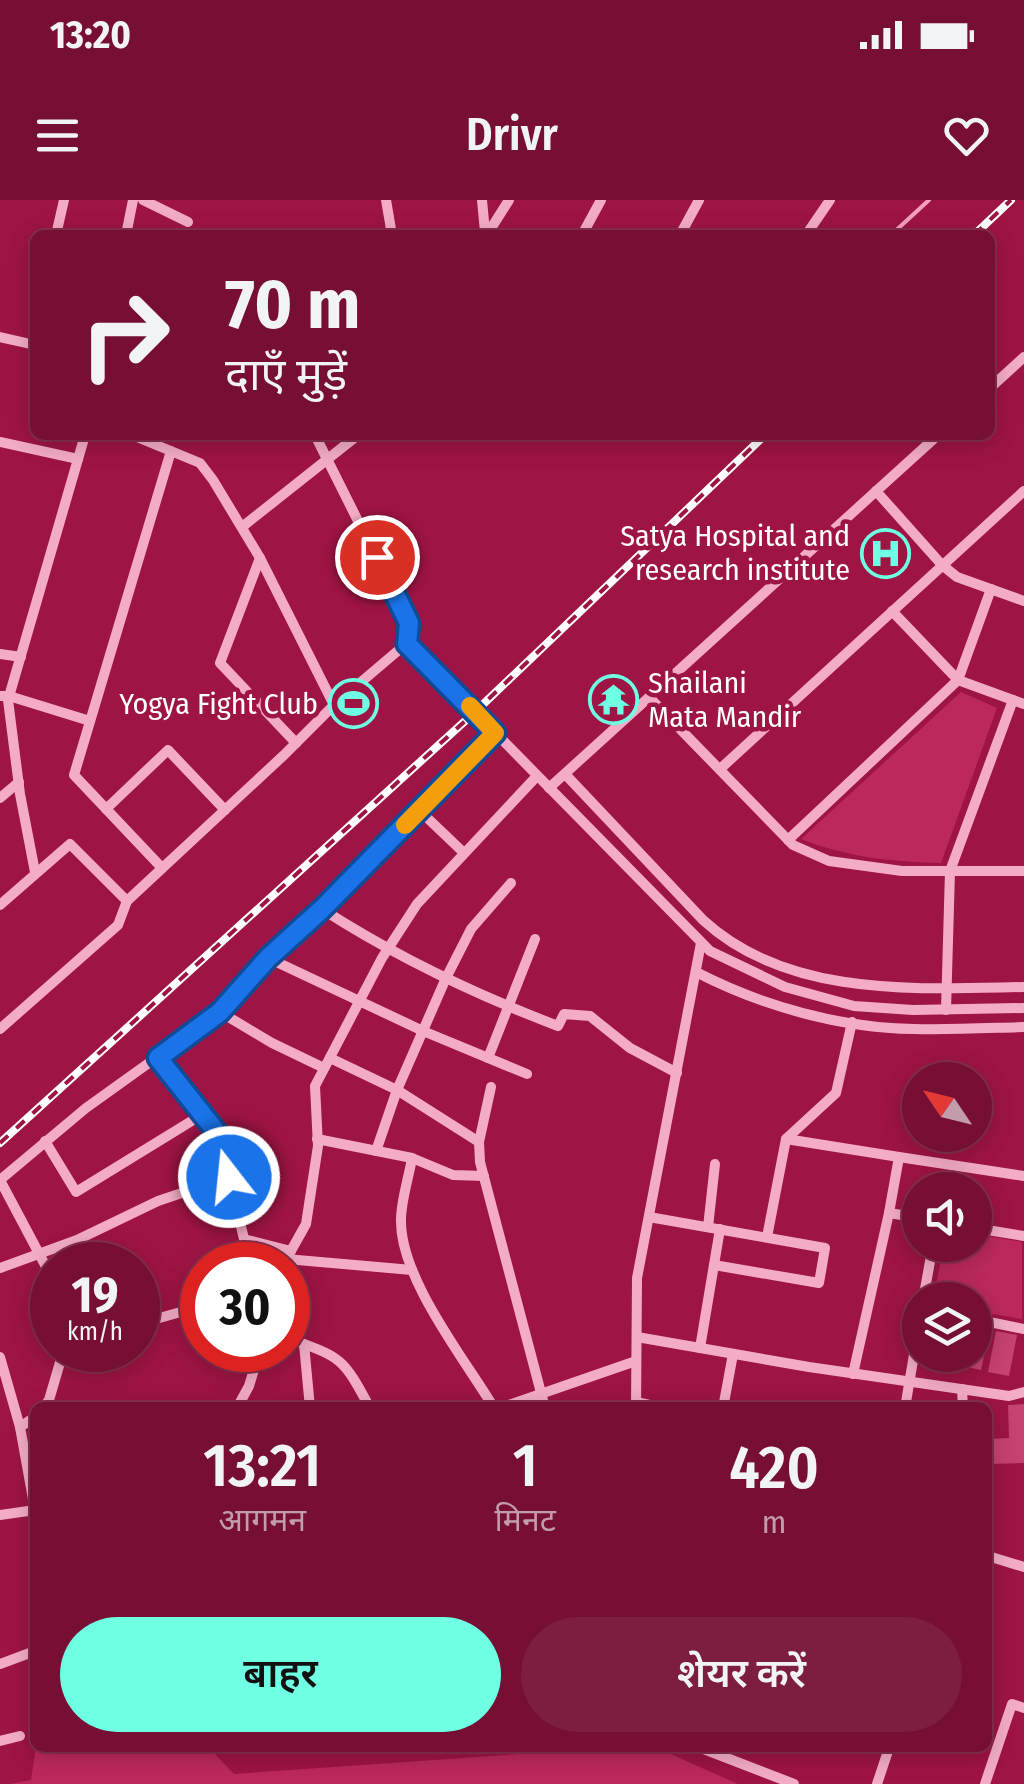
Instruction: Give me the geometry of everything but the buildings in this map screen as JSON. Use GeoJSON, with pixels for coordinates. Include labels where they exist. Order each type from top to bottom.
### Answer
{"type":"FeatureCollection","features":[{"type":"Feature","properties":{"kind":"street"},"geometry":{"type":"LineString","coordinates":[[57,230],[64,200]]}},
{"type":"Feature","properties":{"kind":"street"},"geometry":{"type":"LineString","coordinates":[[127,230],[133,200]]}},
{"type":"Feature","properties":{"kind":"street"},"geometry":{"type":"LineString","coordinates":[[144,200],[188,222]]}},
{"type":"Feature","properties":{"kind":"street"},"geometry":{"type":"LineString","coordinates":[[386,200],[391,230]]}},
{"type":"Feature","properties":{"kind":"street"},"geometry":{"type":"LineString","coordinates":[[482,200],[485,230]]}},
{"type":"Feature","properties":{"kind":"street"},"geometry":{"type":"LineString","coordinates":[[490,230],[509,200]]}},
{"type":"Feature","properties":{"kind":"street"},"geometry":{"type":"LineString","coordinates":[[585,230],[601,200]]}},
{"type":"Feature","properties":{"kind":"street"},"geometry":{"type":"LineString","coordinates":[[683,230],[700,200]]}},
{"type":"Feature","properties":{"kind":"street"},"geometry":{"type":"LineString","coordinates":[[809,230],[830,200]]}},
{"type":"Feature","properties":{"kind":"street"},"geometry":{"type":"LineString","coordinates":[[0,337],[30,343]]}},
{"type":"Feature","properties":{"kind":"street"},"geometry":{"type":"LineString","coordinates":[[995,383],[1024,356]]}},
{"type":"Feature","properties":{"kind":"street"},"geometry":{"type":"LineString","coordinates":[[35,872],[5,696],[21,657],[84,440]]}},
{"type":"Feature","properties":{"kind":"street"},"geometry":{"type":"LineString","coordinates":[[144,440],[200,463],[260,558],[334,705]]}},
{"type":"Feature","properties":{"kind":"street"},"geometry":{"type":"LineString","coordinates":[[0,1029],[118,925],[126,901],[334,705],[407,644],[409,623],[318,440]]}},
{"type":"Feature","properties":{"kind":"street"},"geometry":{"type":"LineString","coordinates":[[242,527],[352,440]]}},
{"type":"Feature","properties":{"kind":"street"},"geometry":{"type":"LineString","coordinates":[[549,788],[932,440]]}},
{"type":"Feature","properties":{"kind":"street"},"geometry":{"type":"LineString","coordinates":[[0,442],[78,459]]}},
{"type":"Feature","properties":{"kind":"street"},"geometry":{"type":"LineString","coordinates":[[162,868],[74,775],[171,451]]}},
{"type":"Feature","properties":{"kind":"street"},"geometry":{"type":"LineString","coordinates":[[876,491],[942,565],[957,576],[1024,601]]}},
{"type":"Feature","properties":{"kind":"street"},"geometry":{"type":"LineString","coordinates":[[720,770],[1022,494]]}},
{"type":"Feature","properties":{"kind":"street"},"geometry":{"type":"LineString","coordinates":[[260,558],[220,663],[296,744]]}},
{"type":"Feature","properties":{"kind":"street"},"geometry":{"type":"LineString","coordinates":[[788,840],[958,680],[991,589]]}},
{"type":"Feature","properties":{"kind":"street"},"geometry":{"type":"LineString","coordinates":[[892,611],[958,680],[1018,702],[950,871],[946,1010]]}},
{"type":"Feature","properties":{"kind":"street"},"geometry":{"type":"LineString","coordinates":[[407,644],[701,943],[746,971],[785,987],[854,1006],[1024,1008]]}},
{"type":"Feature","properties":{"kind":"street"},"geometry":{"type":"LineString","coordinates":[[0,654],[21,657]]}},
{"type":"Feature","properties":{"kind":"street"},"geometry":{"type":"LineString","coordinates":[[5,696],[90,721]]}},
{"type":"Feature","properties":{"kind":"street"},"geometry":{"type":"LineString","coordinates":[[649,697],[788,840],[829,862],[902,871],[1024,871]]}},
{"type":"Feature","properties":{"kind":"street"},"geometry":{"type":"LineString","coordinates":[[35,1242],[0,1180],[45,1141],[220,1012],[268,958],[322,909],[495,733]]}},
{"type":"Feature","properties":{"kind":"street"},"geometry":{"type":"LineString","coordinates":[[106,809],[168,750],[225,810]]}},
{"type":"Feature","properties":{"kind":"street"},"geometry":{"type":"LineString","coordinates":[[565,774],[724,940],[768,961],[846,982],[948,988],[1024,987]]}},
{"type":"Feature","properties":{"kind":"street"},"geometry":{"type":"LineString","coordinates":[[296,1242],[306,1224],[318,1139],[315,1086],[387,951],[418,904],[537,776]]}},
{"type":"Feature","properties":{"kind":"street"},"geometry":{"type":"LineString","coordinates":[[0,798],[19,782]]}},
{"type":"Feature","properties":{"kind":"street"},"geometry":{"type":"LineString","coordinates":[[419,810],[463,852]]}},
{"type":"Feature","properties":{"kind":"street"},"geometry":{"type":"LineString","coordinates":[[0,905],[70,844],[126,901]]}},
{"type":"Feature","properties":{"kind":"street"},"geometry":{"type":"LineString","coordinates":[[376,1151],[396,1090],[446,978],[471,929],[511,884]]}},
{"type":"Feature","properties":{"kind":"street"},"geometry":{"type":"LineString","coordinates":[[322,909],[387,951],[507,1007],[558,1026],[564,1014],[590,1016],[630,1048],[677,1073]]}},
{"type":"Feature","properties":{"kind":"street"},"geometry":{"type":"LineString","coordinates":[[488,1058],[535,939]]}},
{"type":"Feature","properties":{"kind":"street"},"geometry":{"type":"LineString","coordinates":[[636,1402],[637,1278],[701,943]]}},
{"type":"Feature","properties":{"kind":"street"},"geometry":{"type":"LineString","coordinates":[[268,958],[422,1031],[526,1074]]}},
{"type":"Feature","properties":{"kind":"street"},"geometry":{"type":"LineString","coordinates":[[696,972],[767,1003],[852,1022],[913,1029],[1024,1027]]}},
{"type":"Feature","properties":{"kind":"street"},"geometry":{"type":"LineString","coordinates":[[220,1012],[272,1044],[396,1090],[479,1142]]}},
{"type":"Feature","properties":{"kind":"street"},"geometry":{"type":"LineString","coordinates":[[767,1237],[786,1139],[836,1093],[852,1022]]}},
{"type":"Feature","properties":{"kind":"street"},"geometry":{"type":"LineString","coordinates":[[158,1058],[218,1134],[244,1239],[251,1242]]}},
{"type":"Feature","properties":{"kind":"street"},"geometry":{"type":"LineString","coordinates":[[491,1087],[479,1142],[484,1176],[544,1402]]}},
{"type":"Feature","properties":{"kind":"street"},"geometry":{"type":"LineString","coordinates":[[45,1141],[76,1192],[203,1114]]}},
{"type":"Feature","properties":{"kind":"street"},"geometry":{"type":"LineString","coordinates":[[318,1139],[412,1158],[453,1175],[484,1176]]}},
{"type":"Feature","properties":{"kind":"street"},"geometry":{"type":"LineString","coordinates":[[786,1139],[1024,1176]]}},
{"type":"Feature","properties":{"kind":"street"},"geometry":{"type":"LineString","coordinates":[[852,1374],[899,1157]]}},
{"type":"Feature","properties":{"kind":"street"},"geometry":{"type":"LineString","coordinates":[[412,1158],[400,1220],[412,1270],[428,1302],[493,1402]]}},
{"type":"Feature","properties":{"kind":"street"},"geometry":{"type":"LineString","coordinates":[[700,1348],[714,1264],[715,1164]]}},
{"type":"Feature","properties":{"kind":"street"},"geometry":{"type":"LineString","coordinates":[[71,1242],[158,1202],[229,1177]]}},
{"type":"Feature","properties":{"kind":"street"},"geometry":{"type":"LineString","coordinates":[[889,1213],[902,1215]]}},
{"type":"Feature","properties":{"kind":"street"},"geometry":{"type":"LineString","coordinates":[[649,1217],[825,1248],[819,1283],[714,1264]]}},
{"type":"Feature","properties":{"kind":"street"},"geometry":{"type":"LineString","coordinates":[[992,1231],[1024,1236]]}},
{"type":"Feature","properties":{"kind":"street"},"geometry":{"type":"LineString","coordinates":[[0,1268],[30,1256]]}},
{"type":"Feature","properties":{"kind":"street"},"geometry":{"type":"LineString","coordinates":[[310,1260],[412,1270]]}},
{"type":"Feature","properties":{"kind":"street"},"geometry":{"type":"LineString","coordinates":[[992,1322],[1024,1329]]}},
{"type":"Feature","properties":{"kind":"street"},"geometry":{"type":"LineString","coordinates":[[636,1337],[962,1390],[1009,1396],[1024,1392]]}},
{"type":"Feature","properties":{"kind":"street"},"geometry":{"type":"LineString","coordinates":[[310,1346],[348,1367],[367,1402]]}},
{"type":"Feature","properties":{"kind":"street"},"geometry":{"type":"LineString","coordinates":[[724,1402],[733,1354]]}},
{"type":"Feature","properties":{"kind":"street"},"geometry":{"type":"LineString","coordinates":[[0,1358],[20,1426],[30,1482]]}},
{"type":"Feature","properties":{"kind":"street"},"geometry":{"type":"LineString","coordinates":[[515,1402],[636,1361]]}},
{"type":"Feature","properties":{"kind":"street"},"geometry":{"type":"LineString","coordinates":[[48,1402],[57,1372]]}},
{"type":"Feature","properties":{"kind":"street"},"geometry":{"type":"LineString","coordinates":[[240,1402],[253,1372]]}},
{"type":"Feature","properties":{"kind":"street"},"geometry":{"type":"LineString","coordinates":[[307,1372],[309,1402]]}},
{"type":"Feature","properties":{"kind":"street"},"geometry":{"type":"LineString","coordinates":[[905,1402],[911,1372]]}},
{"type":"Feature","properties":{"kind":"street"},"geometry":{"type":"LineString","coordinates":[[962,1390],[963,1402]]}},
{"type":"Feature","properties":{"kind":"street"},"geometry":{"type":"LineString","coordinates":[[20,1426],[30,1420]]}},
{"type":"Feature","properties":{"kind":"street"},"geometry":{"type":"LineString","coordinates":[[0,1514],[30,1511]]}},
{"type":"Feature","properties":{"kind":"street"},"geometry":{"type":"LineString","coordinates":[[992,1557],[1024,1568]]}},
{"type":"Feature","properties":{"kind":"street"},"geometry":{"type":"LineString","coordinates":[[0,1664],[30,1653]]}},
{"type":"Feature","properties":{"kind":"street"},"geometry":{"type":"LineString","coordinates":[[986,1784],[1012,1704],[1024,1708]]}},
{"type":"Feature","properties":{"kind":"street"},"geometry":{"type":"LineString","coordinates":[[0,1741],[20,1736]]}},
{"type":"Feature","properties":{"kind":"street"},"geometry":{"type":"LineString","coordinates":[[711,1752],[794,1784]]}},
{"type":"Feature","properties":{"kind":"street"},"geometry":{"type":"LineString","coordinates":[[877,1784],[888,1752]]}},
{"type":"Feature","properties":{"kind":"shaded area"},"geometry":{"type":"Polygon","coordinates":[[[961,692],[997,708],[941,863],[870,857],[801,839],[961,692]]]}},
{"type":"Feature","properties":{"kind":"shaded area"},"geometry":{"type":"Polygon","coordinates":[[[992,1237],[1022,1242],[1022,1319],[992,1314],[992,1282],[937,1282],[941,1262],[992,1262],[992,1237]]]}},
{"type":"Feature","properties":{"kind":"shaded area"},"geometry":{"type":"Polygon","coordinates":[[[35,1752],[213,1752],[234,1774],[548,1752],[666,1752],[738,1784],[10,1784],[31,1780],[35,1752]]]}},
{"type":"Feature","properties":{"kind":"waterway"},"geometry":{"type":"LineString","coordinates":[[896,230],[929,200]]}},
{"type":"Feature","properties":{"kind":"railway"},"geometry":{"type":"LineString","coordinates":[[979,230],[1011,200]]}},
{"type":"Feature","properties":{"kind":"railway"},"geometry":{"type":"LineString","coordinates":[[0,1143],[475,712],[760,440]]}},
{"type":"Feature","properties":{"kind":"slow traffic"},"geometry":{"type":"LineString","coordinates":[[405,825],[495,733],[470,706]]}},
{"type":"Feature","properties":{"kind":"place","name":"Satya Hospital and research institute"},"geometry":{"type":"Point","coordinates":[885,553]}},
{"type":"Feature","properties":{"kind":"place","name":"Shailani Mata Mandir"},"geometry":{"type":"Point","coordinates":[613,700]}},
{"type":"Feature","properties":{"kind":"place","name":"Yogya Fight Club"},"geometry":{"type":"Point","coordinates":[353,704]}},
{"type":"Feature","properties":{"kind":"route"},"geometry":{"type":"LineString","coordinates":[[229,1177],[218,1134],[158,1058],[220,1012],[268,958],[322,909],[495,733],[407,644],[409,623],[377,557]]}}]}
